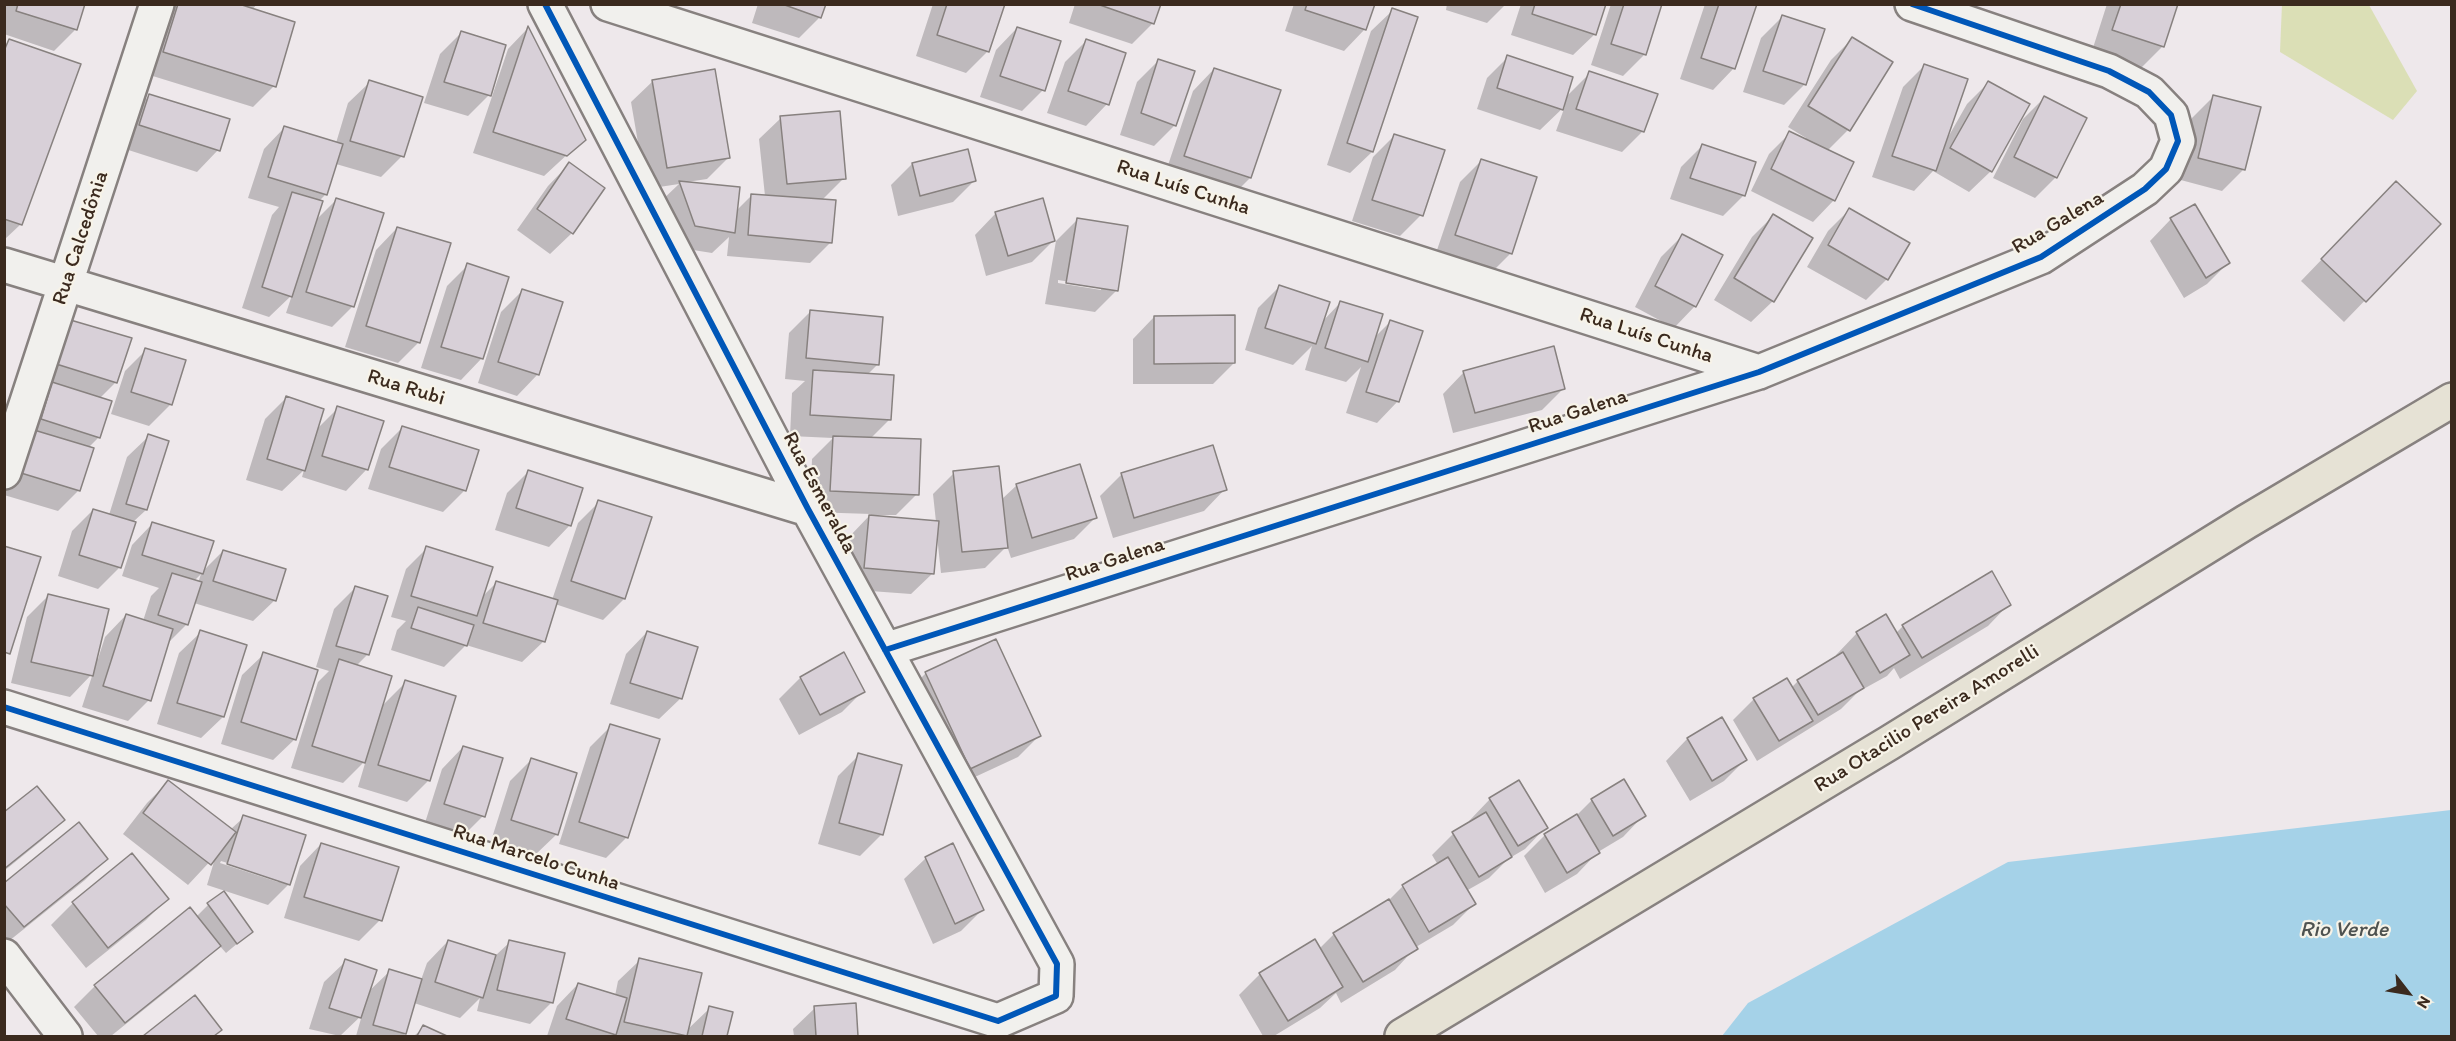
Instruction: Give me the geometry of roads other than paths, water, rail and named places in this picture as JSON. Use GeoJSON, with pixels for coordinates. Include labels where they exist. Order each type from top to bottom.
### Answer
{"type":"FeatureCollection","features":[{"type":"Feature","properties":{"kind":"main road","name":"Rua Otacilio Pereira Amorelli"},"geometry":{"type":"LineString","coordinates":[[1402,1036],[1879,750],[2246,522],[2451,400]]}},
{"type":"Feature","properties":{"kind":"street","name":"Rua Calcedônia"},"geometry":{"type":"LineString","coordinates":[[4,472],[157,4]]}},
{"type":"Feature","properties":{"kind":"street","name":"Rua Esmeralda"},"geometry":{"type":"LineString","coordinates":[[545,4],[808,509],[1058,964],[1056,996]]}},
{"type":"Feature","properties":{"kind":"street","name":"Rua Luís Cunha"},"geometry":{"type":"LineString","coordinates":[[608,4],[1759,372]]}},
{"type":"Feature","properties":{"kind":"street","name":"Rua Galena"},"geometry":{"type":"LineString","coordinates":[[885,650],[1759,372],[2041,257],[2145,189],[2166,169],[2178,141],[2172,115],[2149,92],[2109,71],[1912,4]]}},
{"type":"Feature","properties":{"kind":"street","name":"Rua Rubi"},"geometry":{"type":"LineString","coordinates":[[4,265],[808,509]]}},
{"type":"Feature","properties":{"kind":"street","name":"Rua Marcelo Cunha"},"geometry":{"type":"LineString","coordinates":[[4,707],[998,1021],[1056,996]]}},
{"type":"Feature","properties":{"kind":"street"},"geometry":{"type":"LineString","coordinates":[[4,956],[65,1036]]}},
{"type":"Feature","properties":{"kind":"water","name":"Rio Verde"},"geometry":{"type":"Polygon","coordinates":[[[2451,810],[2451,1036],[1722,1036],[1748,1003],[2008,862],[2451,810]]]}}]}
